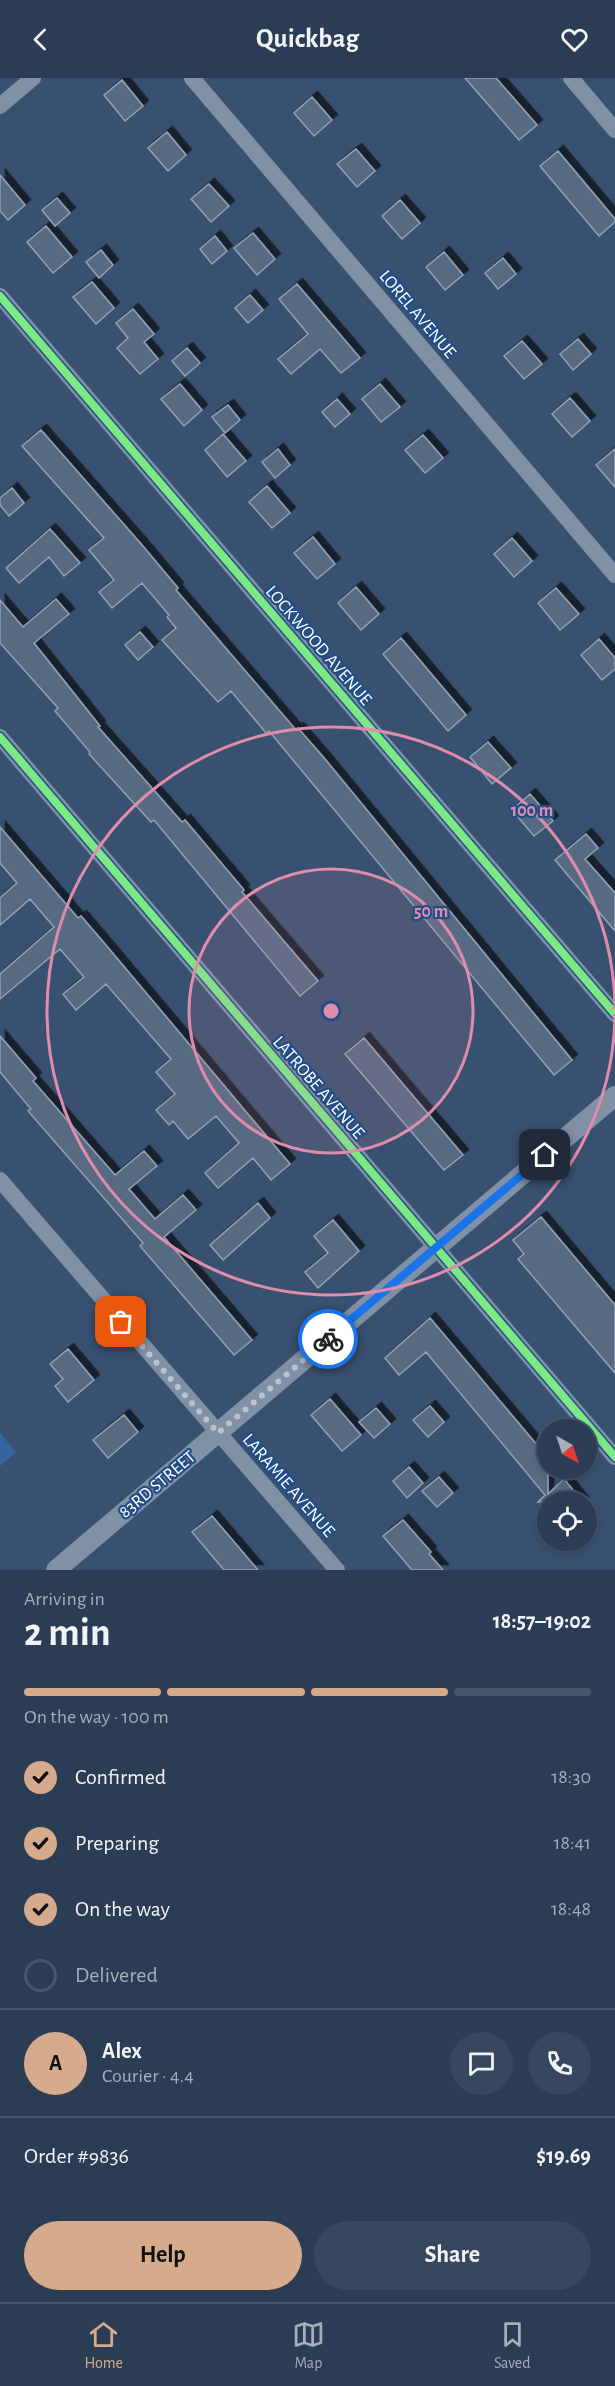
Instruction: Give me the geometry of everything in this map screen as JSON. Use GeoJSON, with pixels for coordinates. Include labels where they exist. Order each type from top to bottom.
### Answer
{"type":"FeatureCollection","features":[{"type":"Feature","properties":{"kind":"street"},"geometry":{"type":"LineString","coordinates":[[0,106],[33,78]]}},
{"type":"Feature","properties":{"kind":"street","name":"LOREL AVENUE"},"geometry":{"type":"LineString","coordinates":[[192,78],[615,575]]}},
{"type":"Feature","properties":{"kind":"street"},"geometry":{"type":"LineString","coordinates":[[571,78],[615,130]]}},
{"type":"Feature","properties":{"kind":"street","name":"LOCKWOOD AVENUE"},"geometry":{"type":"LineString","coordinates":[[0,296],[615,1014]]}},
{"type":"Feature","properties":{"kind":"street","name":"LATROBE AVENUE"},"geometry":{"type":"LineString","coordinates":[[0,737],[615,1457]]}},
{"type":"Feature","properties":{"kind":"street","name":"83RD STREET"},"geometry":{"type":"LineString","coordinates":[[56,1570],[615,1095]]}},
{"type":"Feature","properties":{"kind":"street","name":"LARAMIE AVENUE"},"geometry":{"type":"LineString","coordinates":[[0,1180],[337,1570]]}},
{"type":"Feature","properties":{"kind":"shaded area"},"geometry":{"type":"Polygon","coordinates":[[[0,1433],[16,1452],[0,1466],[0,1433]]]}},
{"type":"Feature","properties":{"kind":"building"},"geometry":{"type":"Polygon","coordinates":[[[465,78],[496,78],[537,125],[519,140],[465,78]]]}},
{"type":"Feature","properties":{"kind":"building"},"geometry":{"type":"Polygon","coordinates":[[[122,80],[143,106],[125,121],[104,95],[122,80]]]}},
{"type":"Feature","properties":{"kind":"building"},"geometry":{"type":"Polygon","coordinates":[[[312,97],[332,120],[314,136],[294,113],[312,97]]]}},
{"type":"Feature","properties":{"kind":"building"},"geometry":{"type":"Polygon","coordinates":[[[167,132],[186,155],[168,171],[148,148],[167,132]]]}},
{"type":"Feature","properties":{"kind":"building"},"geometry":{"type":"Polygon","coordinates":[[[356,149],[375,171],[357,187],[337,164],[356,149]]]}},
{"type":"Feature","properties":{"kind":"building"},"geometry":{"type":"Polygon","coordinates":[[[558,151],[615,219],[615,222],[599,236],[540,166],[558,151]]]}},
{"type":"Feature","properties":{"kind":"building"},"geometry":{"type":"Polygon","coordinates":[[[0,175],[25,205],[8,220],[0,211],[0,175]]]}},
{"type":"Feature","properties":{"kind":"building"},"geometry":{"type":"Polygon","coordinates":[[[209,184],[229,206],[211,222],[191,199],[209,184]]]}},
{"type":"Feature","properties":{"kind":"building"},"geometry":{"type":"Polygon","coordinates":[[[57,198],[70,213],[55,226],[42,210],[57,198]]]}},
{"type":"Feature","properties":{"kind":"building"},"geometry":{"type":"Polygon","coordinates":[[[400,200],[420,223],[402,239],[382,216],[400,200]]]}},
{"type":"Feature","properties":{"kind":"building"},"geometry":{"type":"Polygon","coordinates":[[[46,226],[72,257],[53,273],[27,242],[46,226]]]}},
{"type":"Feature","properties":{"kind":"building"},"geometry":{"type":"Polygon","coordinates":[[[253,233],[275,259],[257,275],[234,248],[253,233]]]}},
{"type":"Feature","properties":{"kind":"building"},"geometry":{"type":"Polygon","coordinates":[[[215,236],[227,251],[212,264],[200,249],[215,236]]]}},
{"type":"Feature","properties":{"kind":"building"},"geometry":{"type":"Polygon","coordinates":[[[101,250],[113,265],[99,278],[86,262],[101,250]]]}},
{"type":"Feature","properties":{"kind":"building"},"geometry":{"type":"Polygon","coordinates":[[[444,252],[463,275],[445,290],[426,267],[444,252]]]}},
{"type":"Feature","properties":{"kind":"building"},"geometry":{"type":"Polygon","coordinates":[[[503,258],[516,274],[498,289],[485,273],[503,258]]]}},
{"type":"Feature","properties":{"kind":"building"},"geometry":{"type":"Polygon","coordinates":[[[92,282],[114,308],[96,324],[73,297],[92,282]]]}},
{"type":"Feature","properties":{"kind":"building"},"geometry":{"type":"Polygon","coordinates":[[[297,284],[360,358],[341,373],[320,349],[291,374],[278,359],[308,334],[279,299],[297,284]]]}},
{"type":"Feature","properties":{"kind":"building"},"geometry":{"type":"Polygon","coordinates":[[[250,295],[263,310],[248,323],[235,308],[250,295]]]}},
{"type":"Feature","properties":{"kind":"building"},"geometry":{"type":"Polygon","coordinates":[[[133,309],[154,334],[144,342],[158,359],[140,374],[117,348],[128,338],[116,323],[133,309]]]}},
{"type":"Feature","properties":{"kind":"building"},"geometry":{"type":"Polygon","coordinates":[[[578,339],[591,354],[573,370],[560,354],[578,339]]]}},
{"type":"Feature","properties":{"kind":"building"},"geometry":{"type":"Polygon","coordinates":[[[522,341],[542,364],[524,379],[504,356],[522,341]]]}},
{"type":"Feature","properties":{"kind":"building"},"geometry":{"type":"Polygon","coordinates":[[[187,348],[200,363],[185,376],[172,361],[187,348]]]}},
{"type":"Feature","properties":{"kind":"building"},"geometry":{"type":"Polygon","coordinates":[[[180,384],[202,410],[184,426],[161,399],[180,384]]]}},
{"type":"Feature","properties":{"kind":"building"},"geometry":{"type":"Polygon","coordinates":[[[380,384],[400,407],[381,422],[362,399],[380,384]]]}},
{"type":"Feature","properties":{"kind":"building"},"geometry":{"type":"Polygon","coordinates":[[[570,398],[590,421],[572,437],[552,414],[570,398]]]}},
{"type":"Feature","properties":{"kind":"building"},"geometry":{"type":"Polygon","coordinates":[[[337,399],[350,414],[335,427],[322,412],[337,399]]]}},
{"type":"Feature","properties":{"kind":"building"},"geometry":{"type":"Polygon","coordinates":[[[228,405],[240,420],[225,433],[212,417],[228,405]]]}},
{"type":"Feature","properties":{"kind":"building"},"geometry":{"type":"Polygon","coordinates":[[[41,430],[142,545],[178,588],[176,590],[296,730],[298,728],[325,759],[572,1060],[554,1075],[269,731],[266,733],[231,691],[218,702],[162,640],[176,628],[167,617],[169,615],[142,583],[112,608],[99,592],[114,580],[89,550],[104,538],[22,446],[41,430]]]}},
{"type":"Feature","properties":{"kind":"building"},"geometry":{"type":"Polygon","coordinates":[[[223,434],[246,461],[227,477],[205,450],[223,434]]]}},
{"type":"Feature","properties":{"kind":"building"},"geometry":{"type":"Polygon","coordinates":[[[423,435],[443,458],[425,473],[405,450],[423,435]]]}},
{"type":"Feature","properties":{"kind":"building"},"geometry":{"type":"Polygon","coordinates":[[[278,449],[290,465],[275,478],[262,462],[278,449]]]}},
{"type":"Feature","properties":{"kind":"building"},"geometry":{"type":"Polygon","coordinates":[[[615,449],[615,487],[596,465],[615,449]]]}},
{"type":"Feature","properties":{"kind":"building"},"geometry":{"type":"Polygon","coordinates":[[[267,486],[290,513],[272,528],[249,502],[267,486]]]}},
{"type":"Feature","properties":{"kind":"building"},"geometry":{"type":"Polygon","coordinates":[[[12,488],[24,503],[9,516],[0,505],[0,498],[12,488]]]}},
{"type":"Feature","properties":{"kind":"building"},"geometry":{"type":"Polygon","coordinates":[[[50,529],[80,563],[64,576],[49,557],[19,583],[6,568],[50,529]]]}},
{"type":"Feature","properties":{"kind":"building"},"geometry":{"type":"Polygon","coordinates":[[[313,537],[335,564],[317,579],[294,553],[313,537]]]}},
{"type":"Feature","properties":{"kind":"building"},"geometry":{"type":"Polygon","coordinates":[[[512,538],[532,561],[514,577],[494,554],[512,538]]]}},
{"type":"Feature","properties":{"kind":"building"},"geometry":{"type":"Polygon","coordinates":[[[356,587],[379,614],[361,630],[338,603],[356,587]]]}},
{"type":"Feature","properties":{"kind":"building"},"geometry":{"type":"Polygon","coordinates":[[[556,588],[579,614],[560,630],[538,603],[556,588]]]}},
{"type":"Feature","properties":{"kind":"building"},"geometry":{"type":"Polygon","coordinates":[[[56,599],[69,614],[34,643],[100,726],[98,727],[182,822],[185,820],[244,890],[242,892],[318,981],[300,996],[154,820],[151,822],[89,754],[90,752],[55,711],[58,708],[0,643],[0,600],[23,627],[56,599]]]}},
{"type":"Feature","properties":{"kind":"building"},"geometry":{"type":"Polygon","coordinates":[[[140,632],[153,647],[138,660],[125,645],[140,632]]]}},
{"type":"Feature","properties":{"kind":"building"},"geometry":{"type":"Polygon","coordinates":[[[401,638],[466,715],[448,731],[383,654],[401,638]]]}},
{"type":"Feature","properties":{"kind":"building"},"geometry":{"type":"Polygon","coordinates":[[[599,639],[615,658],[615,669],[602,680],[581,655],[599,639]]]}},
{"type":"Feature","properties":{"kind":"building"},"geometry":{"type":"Polygon","coordinates":[[[488,742],[511,768],[492,784],[470,757],[488,742]]]}},
{"type":"Feature","properties":{"kind":"building"},"geometry":{"type":"Polygon","coordinates":[[[530,794],[553,821],[534,836],[512,810],[530,794]]]}},
{"type":"Feature","properties":{"kind":"building"},"geometry":{"type":"Polygon","coordinates":[[[0,827],[78,918],[81,916],[290,1164],[271,1180],[253,1158],[218,1188],[205,1173],[239,1143],[216,1116],[188,1139],[173,1121],[169,1125],[156,1110],[175,1094],[156,1072],[171,1059],[106,984],[76,1010],[63,994],[84,977],[60,949],[0,999],[0,974],[54,927],[30,899],[0,925],[0,898],[17,883],[0,863],[0,827]]]}},
{"type":"Feature","properties":{"kind":"building"},"geometry":{"type":"Polygon","coordinates":[[[586,834],[598,848],[585,859],[615,893],[615,931],[555,860],[586,834]]]}},
{"type":"Feature","properties":{"kind":"building"},"geometry":{"type":"Polygon","coordinates":[[[0,1036],[36,1078],[33,1081],[115,1175],[144,1151],[157,1166],[129,1189],[155,1219],[183,1195],[196,1210],[164,1237],[252,1340],[234,1355],[140,1246],[143,1243],[28,1111],[31,1109],[0,1072],[0,1036]]]}},
{"type":"Feature","properties":{"kind":"building"},"geometry":{"type":"Polygon","coordinates":[[[364,1038],[463,1155],[444,1170],[345,1054],[364,1038]]]}},
{"type":"Feature","properties":{"kind":"building"},"geometry":{"type":"Polygon","coordinates":[[[258,1203],[270,1218],[223,1260],[210,1245],[258,1203]]]}},
{"type":"Feature","properties":{"kind":"building"},"geometry":{"type":"Polygon","coordinates":[[[541,1217],[615,1305],[615,1373],[518,1259],[524,1254],[513,1240],[541,1217]]]}},
{"type":"Feature","properties":{"kind":"building"},"geometry":{"type":"Polygon","coordinates":[[[333,1220],[359,1251],[318,1288],[305,1272],[328,1253],[314,1236],[333,1220]]]}},
{"type":"Feature","properties":{"kind":"building"},"geometry":{"type":"Polygon","coordinates":[[[430,1318],[537,1445],[537,1479],[548,1479],[548,1491],[542,1491],[426,1352],[399,1375],[385,1358],[430,1318]]]}},
{"type":"Feature","properties":{"kind":"building"},"geometry":{"type":"Polygon","coordinates":[[[68,1349],[94,1380],[68,1402],[55,1386],[63,1379],[50,1364],[68,1349]]]}},
{"type":"Feature","properties":{"kind":"building"},"geometry":{"type":"Polygon","coordinates":[[[330,1399],[361,1435],[342,1451],[311,1415],[330,1399]]]}},
{"type":"Feature","properties":{"kind":"building"},"geometry":{"type":"Polygon","coordinates":[[[430,1406],[444,1422],[428,1437],[413,1420],[430,1406]]]}},
{"type":"Feature","properties":{"kind":"building"},"geometry":{"type":"Polygon","coordinates":[[[376,1408],[390,1424],[374,1438],[359,1422],[376,1408]]]}},
{"type":"Feature","properties":{"kind":"building"},"geometry":{"type":"Polygon","coordinates":[[[124,1415],[138,1432],[108,1458],[93,1440],[124,1415]]]}},
{"type":"Feature","properties":{"kind":"building"},"geometry":{"type":"Polygon","coordinates":[[[409,1467],[423,1483],[407,1498],[393,1481],[409,1467]]]}},
{"type":"Feature","properties":{"kind":"building"},"geometry":{"type":"Polygon","coordinates":[[[439,1477],[453,1493],[437,1507],[422,1491],[439,1477]]]}},
{"type":"Feature","properties":{"kind":"building"},"geometry":{"type":"Polygon","coordinates":[[[564,1479],[574,1491],[551,1491],[564,1479]]]}},
{"type":"Feature","properties":{"kind":"building"},"geometry":{"type":"Polygon","coordinates":[[[212,1516],[258,1570],[224,1570],[192,1532],[212,1516]]]}},
{"type":"Feature","properties":{"kind":"building"},"geometry":{"type":"Polygon","coordinates":[[[403,1520],[431,1552],[429,1554],[443,1570],[412,1570],[383,1536],[403,1520]]]}},
{"type":"Feature","properties":{"kind":"cycle path"},"geometry":{"type":"LineString","coordinates":[[0,296],[615,1014]]}},
{"type":"Feature","properties":{"kind":"cycle path"},"geometry":{"type":"LineString","coordinates":[[0,737],[615,1457]]}},
{"type":"Feature","properties":{"kind":"way so far"},"geometry":{"type":"LineString","coordinates":[[121,1322],[218,1433],[328,1339]]}},
{"type":"Feature","properties":{"kind":"route"},"geometry":{"type":"LineString","coordinates":[[328,1339],[545,1155]]}}]}
